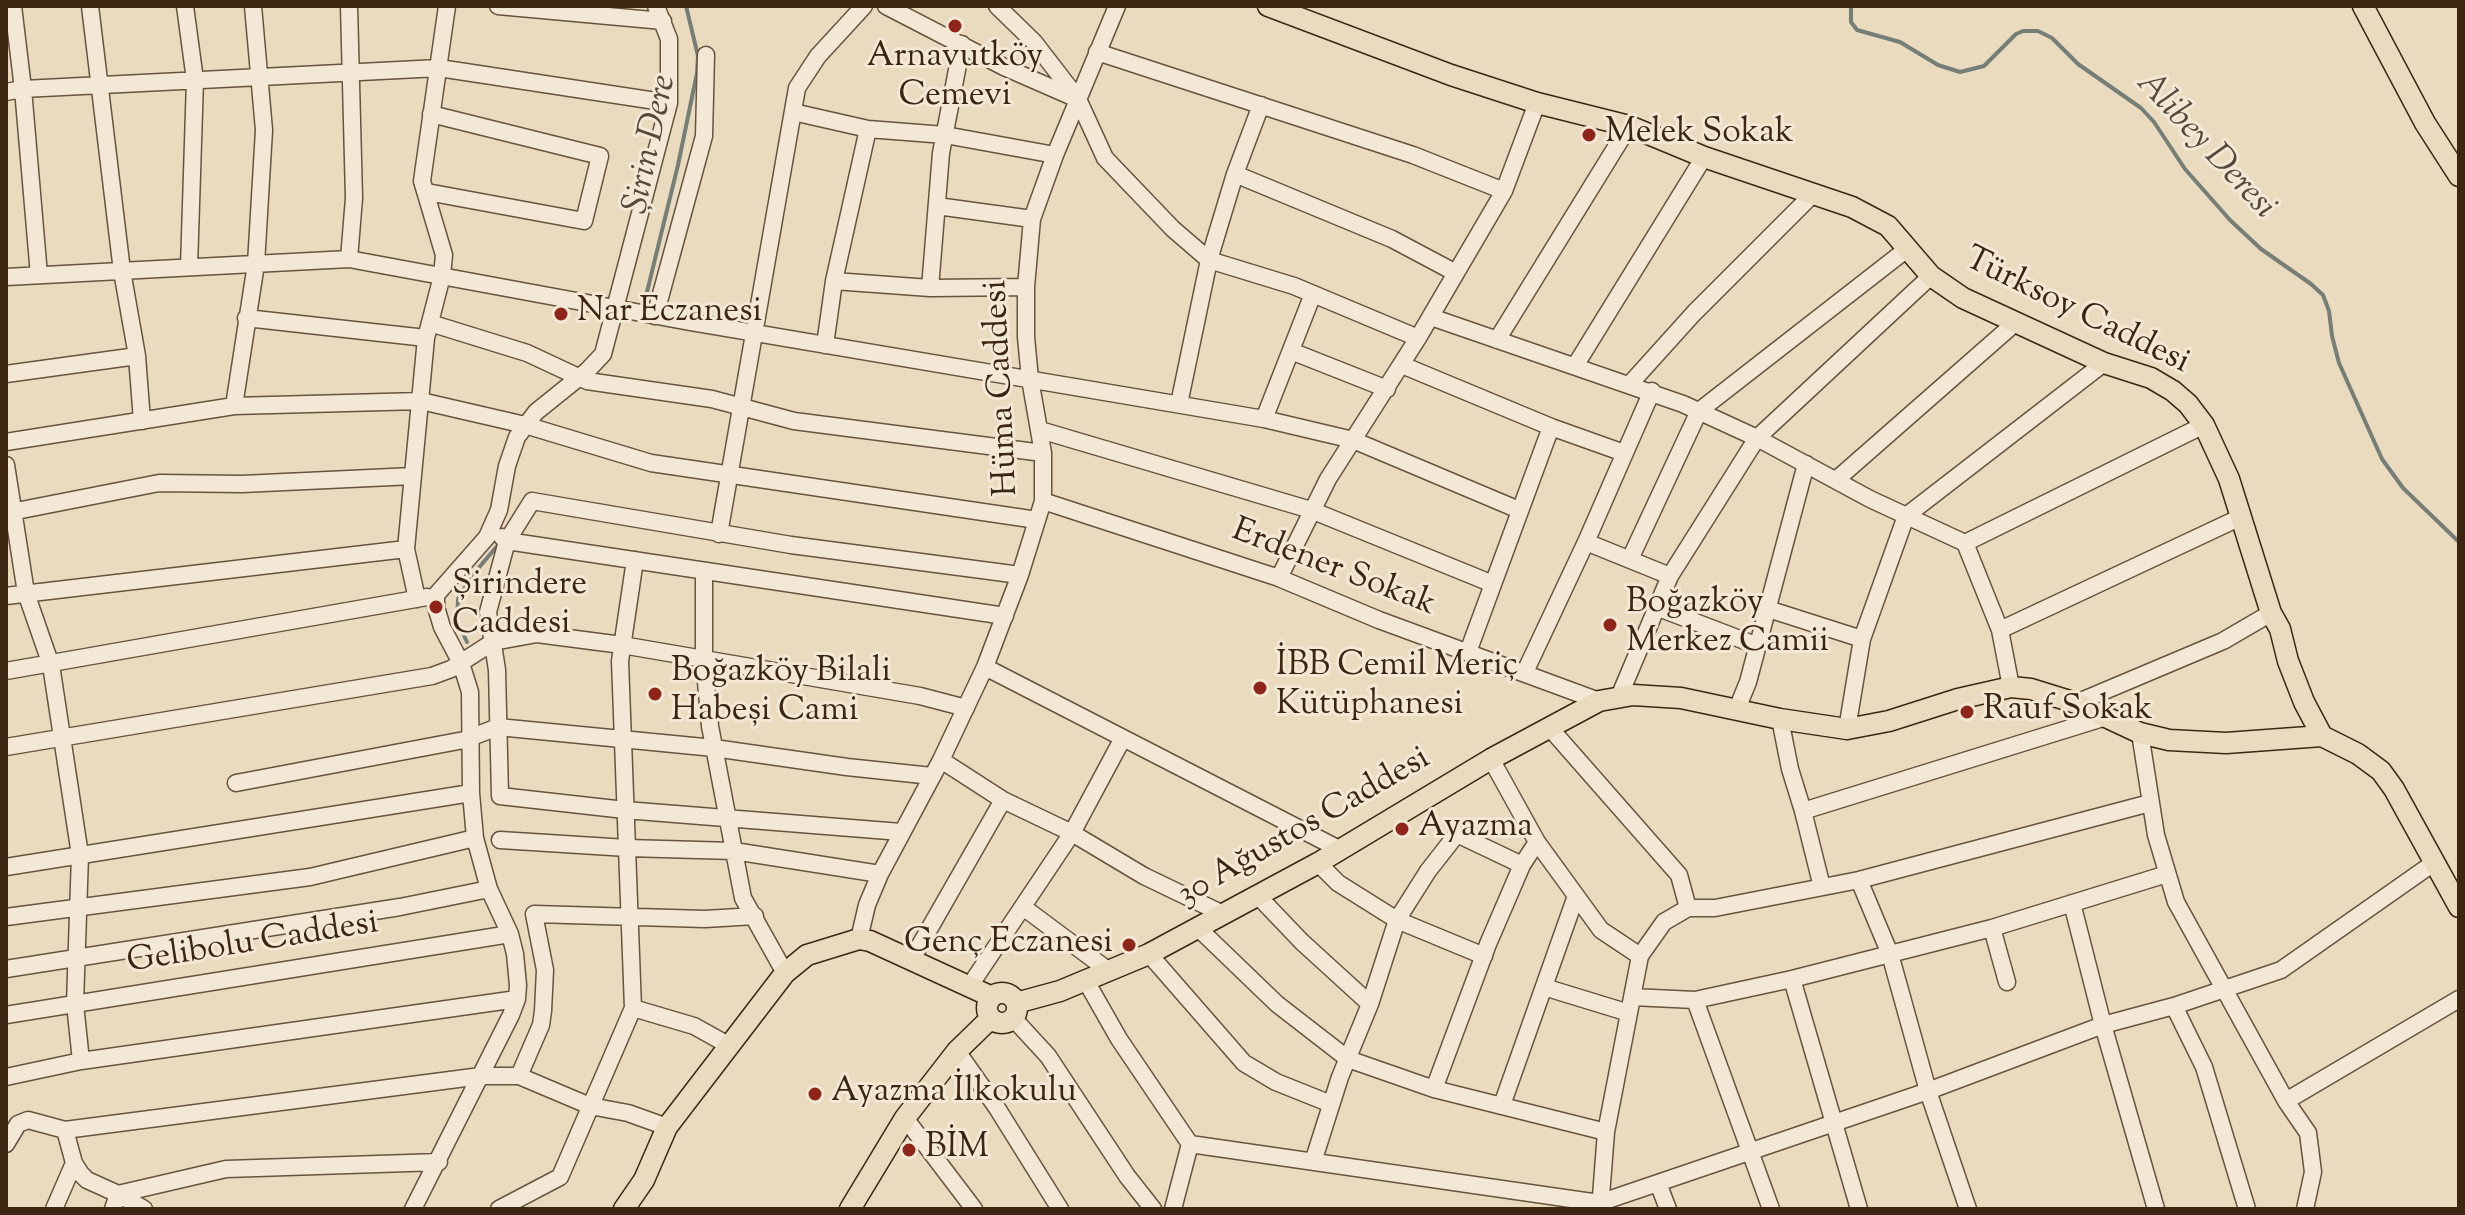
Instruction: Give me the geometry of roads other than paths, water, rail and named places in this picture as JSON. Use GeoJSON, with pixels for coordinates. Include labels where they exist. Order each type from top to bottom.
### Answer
{"type":"FeatureCollection","features":[{"type":"Feature","properties":{"kind":"main road","name":"Türksoy Caddesi"},"geometry":{"type":"LineString","coordinates":[[1268,6],[1409,60],[1537,103],[1629,126],[1704,157],[1875,218],[1888,226],[1931,276],[1963,298],[2104,363],[2151,378],[2173,391],[2204,425],[2229,479],[2288,661],[2322,736]]}},
{"type":"Feature","properties":{"kind":"main road"},"geometry":{"type":"LineString","coordinates":[[2363,6],[2425,123],[2459,176]]}},
{"type":"Feature","properties":{"kind":"main road","name":"30 Ağustos Caddesi"},"geometry":{"type":"LineString","coordinates":[[1015,1011],[1149,954],[1318,863],[1491,759],[1609,699],[1649,695],[1681,698],[1780,719],[1847,729],[1889,721],[1958,699],[2011,687],[2031,689],[2076,703],[2140,733],[2196,743],[2322,736]]}},
{"type":"Feature","properties":{"kind":"main road"},"geometry":{"type":"LineString","coordinates":[[2322,736],[2358,754],[2381,771],[2459,907]]}},
{"type":"Feature","properties":{"kind":"main road"},"geometry":{"type":"LineString","coordinates":[[624,1209],[644,1180],[667,1127],[785,973],[807,955],[859,939],[912,959],[992,997],[1005,994],[1015,1011],[1000,1023],[991,1018],[987,1005],[992,997]]}},
{"type":"Feature","properties":{"kind":"main road"},"geometry":{"type":"LineString","coordinates":[[850,1209],[905,1118],[957,1051],[991,1018]]}},
{"type":"Feature","properties":{"kind":"street"},"geometry":{"type":"LineString","coordinates":[[13,6],[39,275]]}},
{"type":"Feature","properties":{"kind":"street"},"geometry":{"type":"LineString","coordinates":[[90,6],[122,271],[137,356],[142,421]]}},
{"type":"Feature","properties":{"kind":"street"},"geometry":{"type":"LineString","coordinates":[[185,6],[195,80],[189,267]]}},
{"type":"Feature","properties":{"kind":"street"},"geometry":{"type":"LineString","coordinates":[[234,406],[256,264],[264,130],[253,6]]}},
{"type":"Feature","properties":{"kind":"street"},"geometry":{"type":"LineString","coordinates":[[349,6],[354,198],[349,259]]}},
{"type":"Feature","properties":{"kind":"street"},"geometry":{"type":"LineString","coordinates":[[417,599],[406,549],[428,330],[442,276],[444,255],[422,181],[447,6]]}},
{"type":"Feature","properties":{"kind":"street"},"geometry":{"type":"LineString","coordinates":[[6,671],[436,595],[475,552],[491,529],[499,510],[511,450],[525,425],[603,354],[669,103],[670,47],[660,13],[498,6]]}},
{"type":"Feature","properties":{"kind":"street"},"geometry":{"type":"LineString","coordinates":[[719,534],[797,88],[818,56],[864,6]]}},
{"type":"Feature","properties":{"kind":"street"},"geometry":{"type":"LineString","coordinates":[[886,6],[1004,67],[1078,99]]}},
{"type":"Feature","properties":{"kind":"street"},"geometry":{"type":"LineString","coordinates":[[997,6],[1034,42],[1078,99],[1105,158],[1173,229],[1209,260],[1313,294],[1418,338]]}},
{"type":"Feature","properties":{"kind":"street","name":"Hüma Caddesi"},"geometry":{"type":"LineString","coordinates":[[859,939],[867,905],[880,874],[941,760],[985,667],[1020,575],[1043,501],[1043,453],[1026,337],[1026,287],[1032,219],[1117,6]]}},
{"type":"Feature","properties":{"kind":"street"},"geometry":{"type":"LineString","coordinates":[[930,288],[945,135],[962,44]]}},
{"type":"Feature","properties":{"kind":"street"},"geometry":{"type":"LineString","coordinates":[[1097,52],[1413,155],[1504,191]]}},
{"type":"Feature","properties":{"kind":"street"},"geometry":{"type":"LineString","coordinates":[[655,316],[704,136],[706,55]]}},
{"type":"Feature","properties":{"kind":"street"},"geometry":{"type":"LineString","coordinates":[[6,92],[439,68],[669,103]]}},
{"type":"Feature","properties":{"kind":"street"},"geometry":{"type":"LineString","coordinates":[[1279,578],[1311,510],[1402,365],[1504,191],[1537,103]]}},
{"type":"Feature","properties":{"kind":"street"},"geometry":{"type":"LineString","coordinates":[[1179,404],[1209,260],[1235,174],[1261,105]]}},
{"type":"Feature","properties":{"kind":"street"},"geometry":{"type":"LineString","coordinates":[[793,112],[868,129],[945,135],[1055,155]]}},
{"type":"Feature","properties":{"kind":"street"},"geometry":{"type":"LineString","coordinates":[[427,192],[584,221],[600,156],[431,114]]}},
{"type":"Feature","properties":{"kind":"street"},"geometry":{"type":"LineString","coordinates":[[1497,340],[1629,126]]}},
{"type":"Feature","properties":{"kind":"street"},"geometry":{"type":"LineString","coordinates":[[825,345],[834,281],[868,129]]}},
{"type":"Feature","properties":{"kind":"street"},"geometry":{"type":"LineString","coordinates":[[1575,366],[1704,157]]}},
{"type":"Feature","properties":{"kind":"street"},"geometry":{"type":"LineString","coordinates":[[1235,174],[1392,239],[1456,273]]}},
{"type":"Feature","properties":{"kind":"street"},"geometry":{"type":"LineString","coordinates":[[1629,385],[1694,313],[1812,195]]}},
{"type":"Feature","properties":{"kind":"street"},"geometry":{"type":"LineString","coordinates":[[937,206],[1032,219]]}},
{"type":"Feature","properties":{"kind":"street"},"geometry":{"type":"LineString","coordinates":[[1630,559],[1699,411],[1907,249]]}},
{"type":"Feature","properties":{"kind":"street"},"geometry":{"type":"LineString","coordinates":[[6,277],[349,259],[655,316],[1264,419],[1353,440],[1519,510]]}},
{"type":"Feature","properties":{"kind":"street"},"geometry":{"type":"LineString","coordinates":[[1609,699],[1670,576],[1757,438],[1931,276]]}},
{"type":"Feature","properties":{"kind":"street"},"geometry":{"type":"LineString","coordinates":[[834,281],[930,288],[1026,287]]}},
{"type":"Feature","properties":{"kind":"street"},"geometry":{"type":"LineString","coordinates":[[1264,419],[1313,294]]}},
{"type":"Feature","properties":{"kind":"street"},"geometry":{"type":"LineString","coordinates":[[1431,317],[1652,391],[1757,438],[1906,516],[1965,543],[2000,630],[2011,687]]}},
{"type":"Feature","properties":{"kind":"street"},"geometry":{"type":"LineString","coordinates":[[246,318],[428,330],[527,353],[587,381],[712,399],[794,421],[1043,453]]}},
{"type":"Feature","properties":{"kind":"street"},"geometry":{"type":"LineString","coordinates":[[1836,480],[2015,323]]}},
{"type":"Feature","properties":{"kind":"street"},"geometry":{"type":"LineString","coordinates":[[1291,351],[1387,389]]}},
{"type":"Feature","properties":{"kind":"street"},"geometry":{"type":"LineString","coordinates":[[6,374],[137,356]]}},
{"type":"Feature","properties":{"kind":"street"},"geometry":{"type":"LineString","coordinates":[[1847,729],[1862,639],[1906,516],[2104,363]]}},
{"type":"Feature","properties":{"kind":"street"},"geometry":{"type":"LineString","coordinates":[[1402,365],[1551,427],[1624,453]]}},
{"type":"Feature","properties":{"kind":"street"},"geometry":{"type":"LineString","coordinates":[[1525,672],[1652,391]]}},
{"type":"Feature","properties":{"kind":"street"},"geometry":{"type":"LineString","coordinates":[[6,442],[234,406],[421,401],[525,425],[651,463],[1037,520]]}},
{"type":"Feature","properties":{"kind":"street"},"geometry":{"type":"LineString","coordinates":[[1965,543],[2204,425]]}},
{"type":"Feature","properties":{"kind":"street"},"geometry":{"type":"LineString","coordinates":[[1468,652],[1551,427]]}},
{"type":"Feature","properties":{"kind":"street"},"geometry":{"type":"LineString","coordinates":[[1040,430],[1311,510],[1493,584]]}},
{"type":"Feature","properties":{"kind":"street"},"geometry":{"type":"LineString","coordinates":[[1737,709],[1748,682],[1806,464]]}},
{"type":"Feature","properties":{"kind":"street"},"geometry":{"type":"LineString","coordinates":[[6,465],[10,511],[26,593],[51,665],[80,855],[75,1004],[81,1061]]}},
{"type":"Feature","properties":{"kind":"street"},"geometry":{"type":"LineString","coordinates":[[10,511],[159,483],[242,484],[413,476]]}},
{"type":"Feature","properties":{"kind":"street"},"geometry":{"type":"LineString","coordinates":[[901,832],[625,810],[500,796],[497,670],[488,612],[507,541],[532,501],[719,534],[1020,575]]}},
{"type":"Feature","properties":{"kind":"street","name":"Erdener Sokak"},"geometry":{"type":"LineString","coordinates":[[1043,501],[1279,578],[1379,620],[1609,699]]}},
{"type":"Feature","properties":{"kind":"street"},"geometry":{"type":"LineString","coordinates":[[2000,630],[2241,517]]}},
{"type":"Feature","properties":{"kind":"street"},"geometry":{"type":"LineString","coordinates":[[491,529],[507,541],[1005,616]]}},
{"type":"Feature","properties":{"kind":"street"},"geometry":{"type":"LineString","coordinates":[[1586,542],[1670,576]]}},
{"type":"Feature","properties":{"kind":"street"},"geometry":{"type":"LineString","coordinates":[[6,596],[406,549]]}},
{"type":"Feature","properties":{"kind":"street"},"geometry":{"type":"LineString","coordinates":[[499,1209],[560,1177],[633,1008],[620,661],[635,560]]}},
{"type":"Feature","properties":{"kind":"street"},"geometry":{"type":"LineString","coordinates":[[704,571],[704,660],[714,748],[743,898],[785,973]]}},
{"type":"Feature","properties":{"kind":"street"},"geometry":{"type":"LineString","coordinates":[[413,1209],[439,1162],[517,999],[517,971],[510,934],[489,889],[475,838],[471,793],[470,692],[461,663],[442,627],[436,595]]}},
{"type":"Feature","properties":{"kind":"street"},"geometry":{"type":"LineString","coordinates":[[1656,607],[1758,646]]}},
{"type":"Feature","properties":{"kind":"street"},"geometry":{"type":"LineString","coordinates":[[1768,609],[1862,639]]}},
{"type":"Feature","properties":{"kind":"street"},"geometry":{"type":"LineString","coordinates":[[2076,703],[2223,641],[2271,613]]}},
{"type":"Feature","properties":{"kind":"street"},"geometry":{"type":"LineString","coordinates":[[6,747],[432,676],[461,663],[493,642],[537,634],[622,645],[920,696],[966,708]]}},
{"type":"Feature","properties":{"kind":"street"},"geometry":{"type":"LineString","coordinates":[[985,667],[1339,849]]}},
{"type":"Feature","properties":{"kind":"street"},"geometry":{"type":"LineString","coordinates":[[1803,811],[2106,717]]}},
{"type":"Feature","properties":{"kind":"street"},"geometry":{"type":"LineString","coordinates":[[1780,719],[1790,769],[1822,887]]}},
{"type":"Feature","properties":{"kind":"street"},"geometry":{"type":"LineString","coordinates":[[236,783],[472,738],[498,727],[714,748],[932,776]]}},
{"type":"Feature","properties":{"kind":"street"},"geometry":{"type":"LineString","coordinates":[[1549,727],[1679,875],[1688,908]]}},
{"type":"Feature","properties":{"kind":"street"},"geometry":{"type":"LineString","coordinates":[[2140,733],[2150,803],[2176,902],[2286,1101],[2308,1133],[2313,1172],[2305,1209]]}},
{"type":"Feature","properties":{"kind":"street"},"geometry":{"type":"LineString","coordinates":[[969,987],[1072,833],[1123,738]]}},
{"type":"Feature","properties":{"kind":"street"},"geometry":{"type":"LineString","coordinates":[[1491,759],[1537,842],[1601,930],[1640,956]]}},
{"type":"Feature","properties":{"kind":"street"},"geometry":{"type":"LineString","coordinates":[[941,760],[1003,800],[1072,833],[1144,876],[1223,914]]}},
{"type":"Feature","properties":{"kind":"street"},"geometry":{"type":"LineString","coordinates":[[6,867],[471,793]]}},
{"type":"Feature","properties":{"kind":"street"},"geometry":{"type":"LineString","coordinates":[[912,959],[1003,800]]}},
{"type":"Feature","properties":{"kind":"street"},"geometry":{"type":"LineString","coordinates":[[1599,1206],[1606,1132],[1640,956],[1664,922],[1688,908],[1715,908],[1859,880],[2150,803]]}},
{"type":"Feature","properties":{"kind":"street"},"geometry":{"type":"LineString","coordinates":[[1313,1162],[1397,920],[1428,871],[1457,834],[1522,865]]}},
{"type":"Feature","properties":{"kind":"street"},"geometry":{"type":"LineString","coordinates":[[6,917],[310,877],[475,838]]}},
{"type":"Feature","properties":{"kind":"street"},"geometry":{"type":"LineString","coordinates":[[500,840],[734,851],[880,874]]}},
{"type":"Feature","properties":{"kind":"street"},"geometry":{"type":"LineString","coordinates":[[1434,1089],[1484,956],[1522,865],[1537,842]]}},
{"type":"Feature","properties":{"kind":"street"},"geometry":{"type":"LineString","coordinates":[[1086,981],[1119,1039],[1190,1144],[1599,1206],[1928,1091],[2103,1025],[2174,1006],[2281,970],[2435,862]]}},
{"type":"Feature","properties":{"kind":"street"},"geometry":{"type":"LineString","coordinates":[[1318,863],[1338,883],[1397,920],[1484,956]]}},
{"type":"Feature","properties":{"kind":"street"},"geometry":{"type":"LineString","coordinates":[[1544,987],[1631,1005],[1695,1000],[1792,979],[1992,928],[2167,874]]}},
{"type":"Feature","properties":{"kind":"street"},"geometry":{"type":"LineString","coordinates":[[1859,880],[1890,954],[1928,1091],[1968,1209]]}},
{"type":"Feature","properties":{"kind":"street"},"geometry":{"type":"LineString","coordinates":[[6,969],[400,907],[489,889]]}},
{"type":"Feature","properties":{"kind":"street"},"geometry":{"type":"LineString","coordinates":[[1258,896],[1302,942],[1370,1004]]}},
{"type":"Feature","properties":{"kind":"street"},"geometry":{"type":"LineString","coordinates":[[1502,1105],[1576,896]]}},
{"type":"Feature","properties":{"kind":"street"},"geometry":{"type":"LineString","coordinates":[[2072,903],[2103,1025],[2156,1209]]}},
{"type":"Feature","properties":{"kind":"street"},"geometry":{"type":"LineString","coordinates":[[1023,907],[1109,971]]}},
{"type":"Feature","properties":{"kind":"street"},"geometry":{"type":"LineString","coordinates":[[519,1076],[538,1033],[543,1011],[545,970],[534,914],[705,919],[755,916]]}},
{"type":"Feature","properties":{"kind":"street"},"geometry":{"type":"LineString","coordinates":[[1197,927],[1277,1004],[1348,1059],[1434,1089],[1606,1132]]}},
{"type":"Feature","properties":{"kind":"street"},"geometry":{"type":"LineString","coordinates":[[1992,928],[2007,982]]}},
{"type":"Feature","properties":{"kind":"street","name":"Gelibolu Caddesi"},"geometry":{"type":"LineString","coordinates":[[6,1015],[510,934]]}},
{"type":"Feature","properties":{"kind":"street"},"geometry":{"type":"LineString","coordinates":[[1149,954],[1244,1063],[1276,1082],[1331,1104]]}},
{"type":"Feature","properties":{"kind":"street"},"geometry":{"type":"LineString","coordinates":[[1792,979],[1859,1209]]}},
{"type":"Feature","properties":{"kind":"street"},"geometry":{"type":"LineString","coordinates":[[6,1077],[81,1061],[517,999]]}},
{"type":"Feature","properties":{"kind":"street"},"geometry":{"type":"LineString","coordinates":[[2286,1101],[2459,999]]}},
{"type":"Feature","properties":{"kind":"street"},"geometry":{"type":"LineString","coordinates":[[1695,1000],[1771,1209]]}},
{"type":"Feature","properties":{"kind":"street"},"geometry":{"type":"LineString","coordinates":[[2174,1006],[2204,1067],[2247,1209]]}},
{"type":"Feature","properties":{"kind":"street"},"geometry":{"type":"LineString","coordinates":[[633,1008],[694,1026],[730,1046]]}},
{"type":"Feature","properties":{"kind":"street"},"geometry":{"type":"LineString","coordinates":[[1015,1011],[1127,1176],[1153,1209]]}},
{"type":"Feature","properties":{"kind":"street"},"geometry":{"type":"LineString","coordinates":[[957,1051],[1060,1209]]}},
{"type":"Feature","properties":{"kind":"street"},"geometry":{"type":"LineString","coordinates":[[6,1144],[18,1124],[28,1120],[65,1130],[481,1076],[519,1076],[590,1106],[628,1113],[667,1127]]}},
{"type":"Feature","properties":{"kind":"street"},"geometry":{"type":"LineString","coordinates":[[905,1118],[974,1209]]}},
{"type":"Feature","properties":{"kind":"street"},"geometry":{"type":"LineString","coordinates":[[65,1130],[74,1163],[87,1180],[116,1201],[144,1209]]}},
{"type":"Feature","properties":{"kind":"street"},"geometry":{"type":"LineString","coordinates":[[1173,1209],[1190,1144]]}},
{"type":"Feature","properties":{"kind":"street"},"geometry":{"type":"LineString","coordinates":[[116,1201],[226,1169],[439,1162]]}},
{"type":"Feature","properties":{"kind":"street"},"geometry":{"type":"LineString","coordinates":[[54,1209],[74,1163]]}},
{"type":"Feature","properties":{"kind":"street"},"geometry":{"type":"LineString","coordinates":[[1658,1183],[1668,1209]]}},
{"type":"Feature","properties":{"kind":"waterway","name":"Şirin Dere"},"geometry":{"type":"LineString","coordinates":[[646,296],[697,73],[698,56],[686,6]]}},
{"type":"Feature","properties":{"kind":"waterway","name":"Alibey Deresi"},"geometry":{"type":"LineString","coordinates":[[1851,6],[1851,22],[1857,30],[1900,42],[1938,65],[1960,72],[1984,66],[2016,34],[2038,31],[2052,38],[2078,64],[2141,108],[2185,169],[2230,220],[2261,249],[2323,295],[2339,363],[2382,459],[2403,488],[2459,542]]}},
{"type":"Feature","properties":{"kind":"waterway","name":"Şirin Dere"},"geometry":{"type":"LineString","coordinates":[[467,642],[457,621],[458,599],[471,577],[498,545]]}},
{"type":"Feature","properties":{"kind":"place","name":"Arnavutköy Cemevi"},"geometry":{"type":"Point","coordinates":[955,26]}},
{"type":"Feature","properties":{"kind":"place","name":"Melek Sokak"},"geometry":{"type":"Point","coordinates":[1589,135]}},
{"type":"Feature","properties":{"kind":"place","name":"Nar Eczanesi"},"geometry":{"type":"Point","coordinates":[561,314]}},
{"type":"Feature","properties":{"kind":"place","name":"Şirindere Caddesi"},"geometry":{"type":"Point","coordinates":[436,607]}},
{"type":"Feature","properties":{"kind":"place","name":"Boğazköy Merkez Camii"},"geometry":{"type":"Point","coordinates":[1610,625]}},
{"type":"Feature","properties":{"kind":"place","name":"İBB Cemil Meriç Kütüphanesi"},"geometry":{"type":"Point","coordinates":[1260,688]}},
{"type":"Feature","properties":{"kind":"place","name":"Boğazköy Bilali Habeşi Cami"},"geometry":{"type":"Point","coordinates":[655,694]}},
{"type":"Feature","properties":{"kind":"place","name":"Rauf Sokak"},"geometry":{"type":"Point","coordinates":[1967,712]}},
{"type":"Feature","properties":{"kind":"place","name":"Ayazma"},"geometry":{"type":"Point","coordinates":[1402,829]}},
{"type":"Feature","properties":{"kind":"place","name":"Genç Eczanesi"},"geometry":{"type":"Point","coordinates":[1129,945]}},
{"type":"Feature","properties":{"kind":"place","name":"Ayazma İlkokulu"},"geometry":{"type":"Point","coordinates":[815,1094]}},
{"type":"Feature","properties":{"kind":"place","name":"BİM"},"geometry":{"type":"Point","coordinates":[909,1150]}}]}
